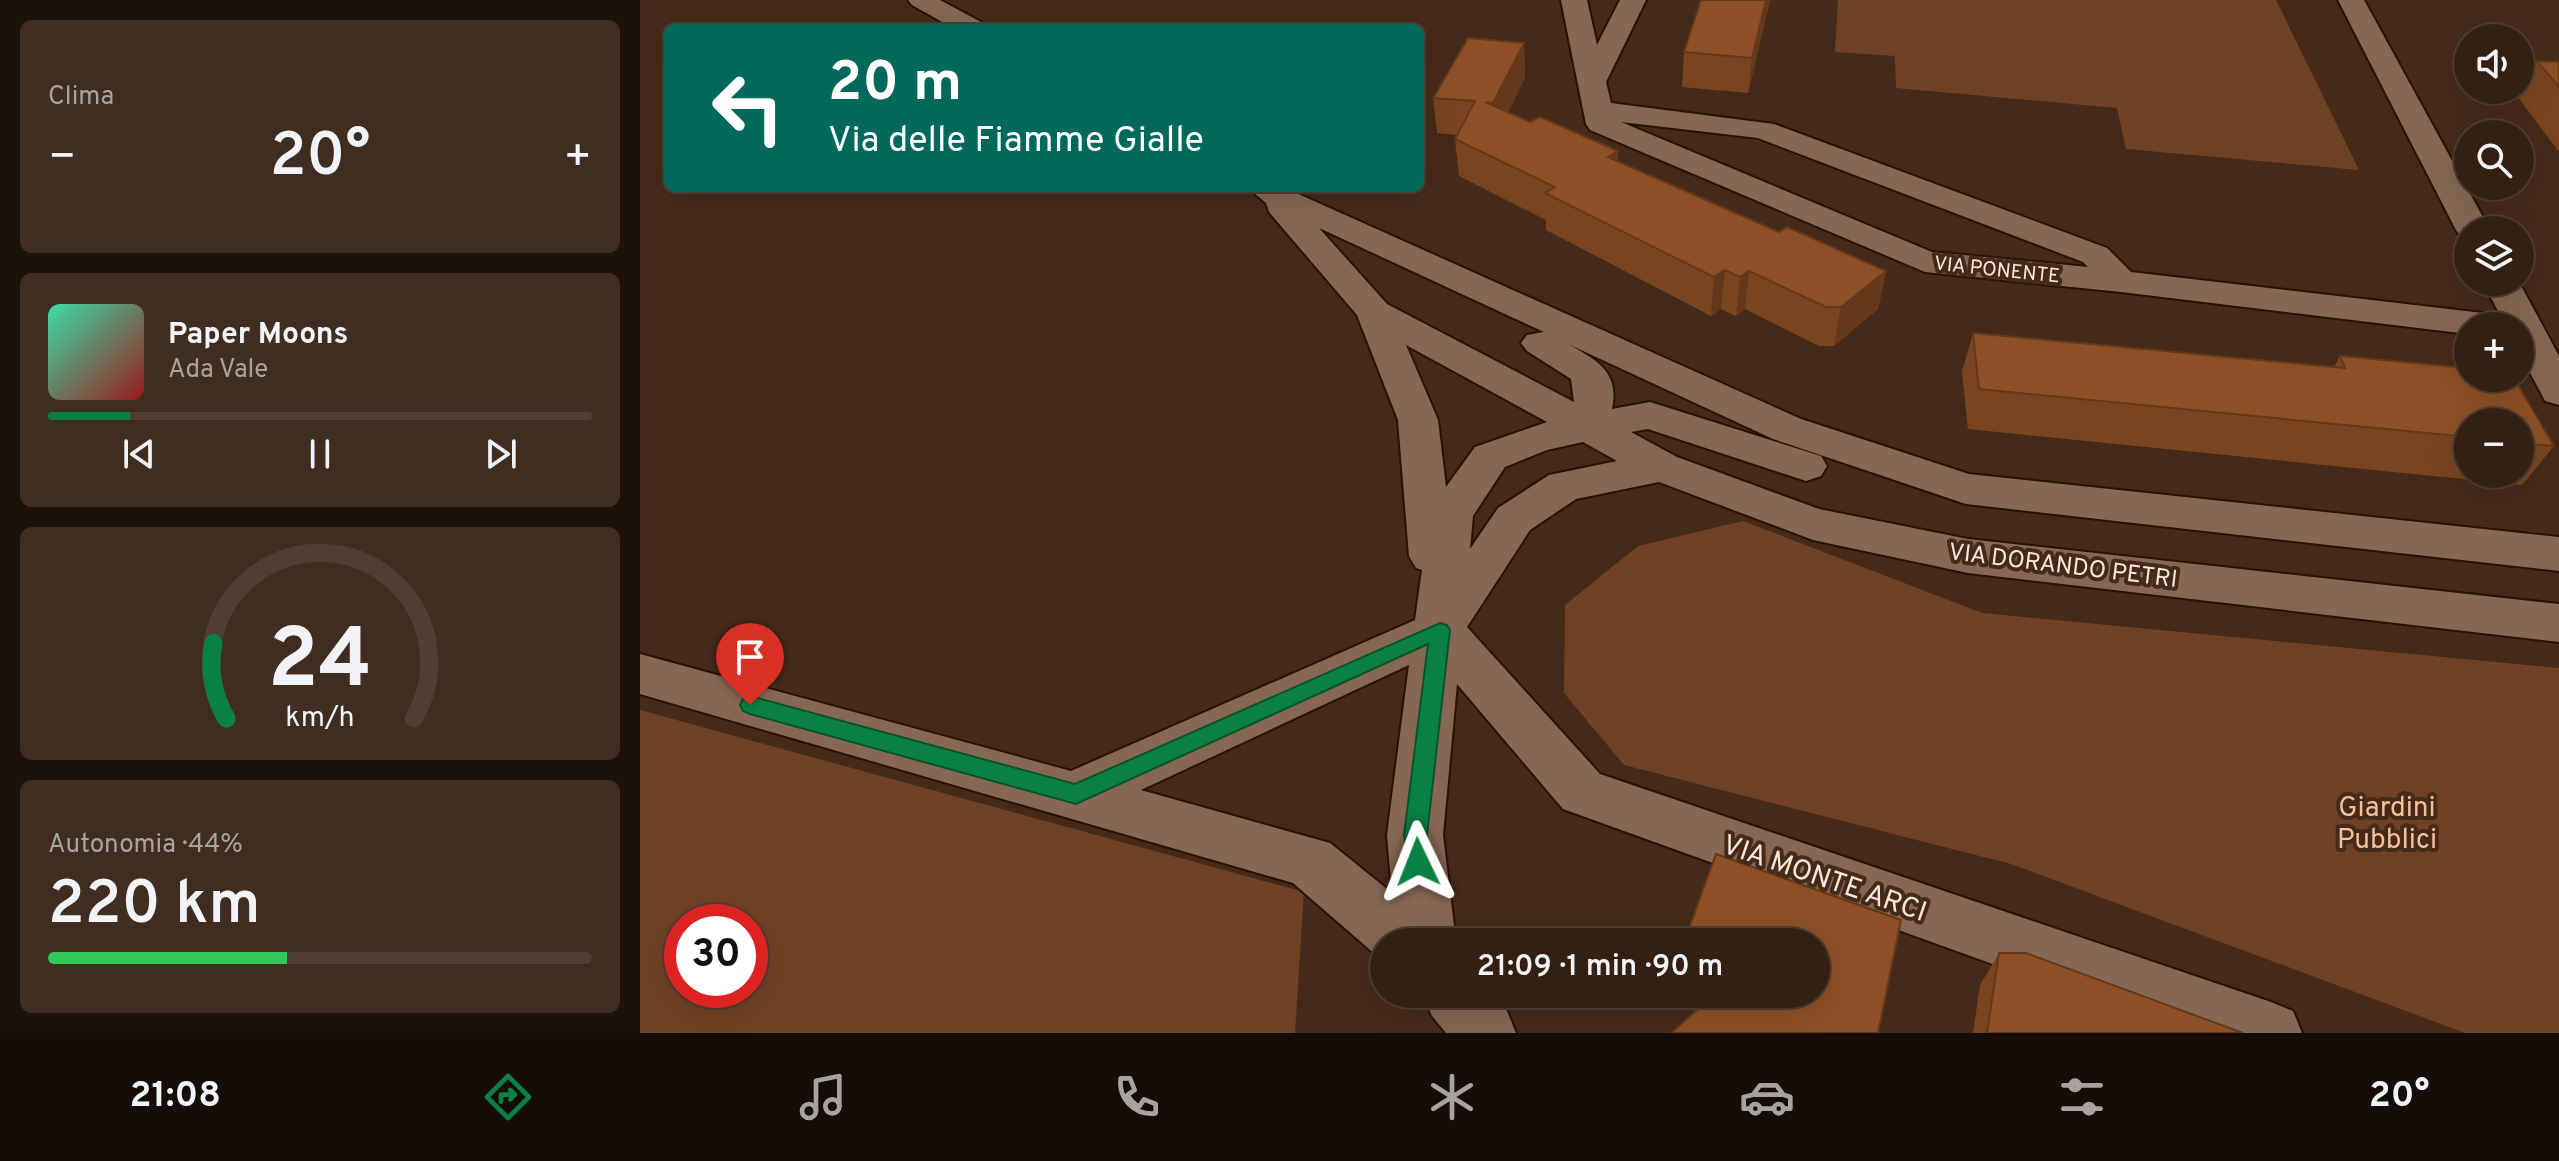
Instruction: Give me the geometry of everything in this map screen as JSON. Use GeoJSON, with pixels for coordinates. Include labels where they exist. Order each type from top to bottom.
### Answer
{"type":"FeatureCollection","features":[{"type":"Feature","properties":{"kind":"street"},"geometry":{"type":"LineString","coordinates":[[921,0],[965,24]]}},
{"type":"Feature","properties":{"kind":"street"},"geometry":{"type":"LineString","coordinates":[[1574,0],[1596,95]]}},
{"type":"Feature","properties":{"kind":"street"},"geometry":{"type":"LineString","coordinates":[[1596,95],[1633,0]]}},
{"type":"Feature","properties":{"kind":"street"},"geometry":{"type":"LineString","coordinates":[[2351,0],[2466,216]]}},
{"type":"Feature","properties":{"kind":"street"},"geometry":{"type":"LineString","coordinates":[[1596,95],[1763,130],[2095,255],[2121,281]]}},
{"type":"Feature","properties":{"kind":"street","name":"VIA PONENTE"},"geometry":{"type":"LineString","coordinates":[[1596,95],[1601,124],[1925,262],[2121,281],[2454,321]]}},
{"type":"Feature","properties":{"kind":"street"},"geometry":{"type":"LineString","coordinates":[[1266,192],[1374,312],[1418,420],[1440,630],[1415,835],[1425,928]]}},
{"type":"Feature","properties":{"kind":"street"},"geometry":{"type":"LineString","coordinates":[[1267,192],[1787,429],[1966,489]]}},
{"type":"Feature","properties":{"kind":"street"},"geometry":{"type":"LineString","coordinates":[[1398,252],[1439,281],[1589,373],[1595,397],[1588,427]]}},
{"type":"Feature","properties":{"kind":"street","name":"VIA DORANDO PETRI"},"geometry":{"type":"LineString","coordinates":[[1374,312],[1662,467],[1813,524],[1968,556],[2559,623]]}},
{"type":"Feature","properties":{"kind":"street"},"geometry":{"type":"LineString","coordinates":[[2534,356],[2559,392]]}},
{"type":"Feature","properties":{"kind":"street"},"geometry":{"type":"LineString","coordinates":[[1440,630],[1485,516],[1530,466],[1588,427],[1650,415],[1850,481],[1966,489],[2559,554]]}},
{"type":"Feature","properties":{"kind":"street"},"geometry":{"type":"LineString","coordinates":[[1076,794],[1440,630],[1514,519],[1564,486],[1662,467]]}},
{"type":"Feature","properties":{"kind":"street","name":"VIA MONTE ARCI"},"geometry":{"type":"LineString","coordinates":[[1440,630],[1582,792],[2271,1033]]}},
{"type":"Feature","properties":{"kind":"street"},"geometry":{"type":"LineString","coordinates":[[640,674],[1310,862],[1389,928]]}},
{"type":"Feature","properties":{"kind":"street"},"geometry":{"type":"LineString","coordinates":[[1465,1008],[1485,1033]]}},
{"type":"Feature","properties":{"kind":"green space"},"geometry":{"type":"Polygon","coordinates":[[[1838,0],[2276,0],[2359,170],[2126,149],[2117,108],[1896,88],[1895,56],[1835,52],[1838,0]]]}},
{"type":"Feature","properties":{"kind":"green space","name":"Giardini Pubblici"},"geometry":{"type":"Polygon","coordinates":[[[1743,521],[1982,613],[2559,668],[2559,1033],[2465,1033],[2011,864],[1624,765],[1564,693],[1565,605],[1638,546],[1743,521]]]}},
{"type":"Feature","properties":{"kind":"green space"},"geometry":{"type":"Polygon","coordinates":[[[640,710],[1304,892],[1295,1033],[640,1033],[640,710]]]}},
{"type":"Feature","properties":{"kind":"building"},"geometry":{"type":"Polygon","coordinates":[[[1701,0],[1766,0],[1752,58],[1684,52],[1701,0]]]}},
{"type":"Feature","properties":{"kind":"building"},"geometry":{"type":"Polygon","coordinates":[[[1468,38],[1524,43],[1493,103],[1485,102],[1530,122],[1540,117],[1618,151],[1608,157],[1779,232],[1787,227],[1886,271],[1841,307],[1826,307],[1749,271],[1740,277],[1725,270],[1714,277],[1545,193],[1555,187],[1455,139],[1475,101],[1433,98],[1468,38]]]}},
{"type":"Feature","properties":{"kind":"building"},"geometry":{"type":"Polygon","coordinates":[[[2537,61],[2559,62],[2559,87],[2537,61]]]}},
{"type":"Feature","properties":{"kind":"building"},"geometry":{"type":"Polygon","coordinates":[[[1973,333],[2345,368],[2340,356],[2454,367],[2454,392],[2522,392],[2532,408],[2454,408],[2454,436],[1979,389],[1973,333]]]}},
{"type":"Feature","properties":{"kind":"building"},"geometry":{"type":"Polygon","coordinates":[[[2534,412],[2554,446],[2534,444],[2534,412]]]}},
{"type":"Feature","properties":{"kind":"building"},"geometry":{"type":"Polygon","coordinates":[[[1716,854],[1901,920],[1878,1033],[1671,1033],[1699,1008],[1830,1008],[1830,928],[1689,928],[1716,854]]]}},
{"type":"Feature","properties":{"kind":"building"},"geometry":{"type":"Polygon","coordinates":[[[1999,953],[2026,953],[2243,1033],[1987,1033],[1999,953]]]}},
{"type":"Feature","properties":{"kind":"route"},"geometry":{"type":"LineString","coordinates":[[750,705],[1076,794],[1440,630],[1415,835],[1418,862]]}}]}
